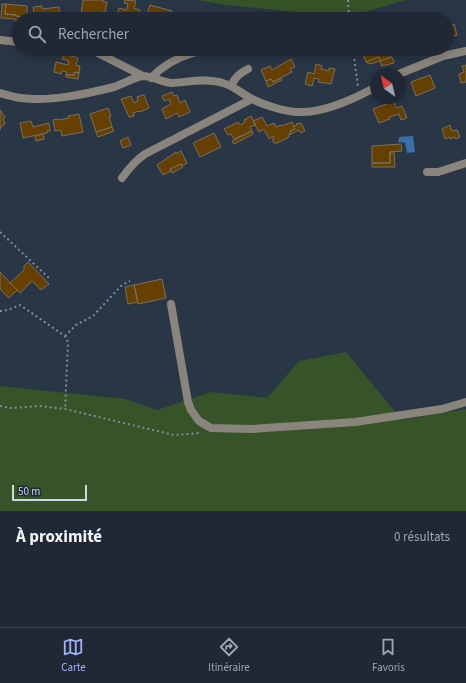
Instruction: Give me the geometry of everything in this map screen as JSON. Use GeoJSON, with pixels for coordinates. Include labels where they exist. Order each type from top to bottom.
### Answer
{"type":"FeatureCollection","features":[{"type":"Feature","properties":{"kind":"street"},"geometry":{"type":"LineString","coordinates":[[0,40],[12,41]]}},
{"type":"Feature","properties":{"kind":"street"},"geometry":{"type":"LineString","coordinates":[[454,54],[466,51]]}},
{"type":"Feature","properties":{"kind":"street"},"geometry":{"type":"LineString","coordinates":[[104,56],[143,76],[161,82],[172,83],[198,80],[222,82],[232,86],[252,99],[275,108],[299,112],[321,109],[360,96],[370,90]]}},
{"type":"Feature","properties":{"kind":"street"},"geometry":{"type":"LineString","coordinates":[[151,78],[158,70],[172,61],[185,56]]}},
{"type":"Feature","properties":{"kind":"street"},"geometry":{"type":"LineString","coordinates":[[406,71],[443,56]]}},
{"type":"Feature","properties":{"kind":"street"},"geometry":{"type":"LineString","coordinates":[[232,86],[234,79],[240,73],[248,69]]}},
{"type":"Feature","properties":{"kind":"street"},"geometry":{"type":"LineString","coordinates":[[0,93],[22,98],[65,96],[117,86],[143,76]]}},
{"type":"Feature","properties":{"kind":"street"},"geometry":{"type":"LineString","coordinates":[[122,178],[129,167],[145,154],[252,99]]}},
{"type":"Feature","properties":{"kind":"street"},"geometry":{"type":"LineString","coordinates":[[427,172],[438,172],[466,163]]}},
{"type":"Feature","properties":{"kind":"street"},"geometry":{"type":"LineString","coordinates":[[172,304],[186,391],[191,410],[199,421],[211,428],[252,429],[355,422],[442,409],[466,402]]}},
{"type":"Feature","properties":{"kind":"path"},"geometry":{"type":"LineString","coordinates":[[348,0],[349,12]]}},
{"type":"Feature","properties":{"kind":"path"},"geometry":{"type":"LineString","coordinates":[[354,56],[360,96]]}},
{"type":"Feature","properties":{"kind":"path"},"geometry":{"type":"LineString","coordinates":[[0,232],[49,278]]}},
{"type":"Feature","properties":{"kind":"path"},"geometry":{"type":"LineString","coordinates":[[65,336],[76,325],[92,316],[122,285],[130,281]]}},
{"type":"Feature","properties":{"kind":"path"},"geometry":{"type":"LineString","coordinates":[[0,311],[5,311],[20,305],[65,336],[68,342],[65,409]]}},
{"type":"Feature","properties":{"kind":"path"},"geometry":{"type":"LineString","coordinates":[[0,406],[11,408],[40,406],[65,409],[174,435],[200,433],[211,428]]}},
{"type":"Feature","properties":{"kind":"green space"},"geometry":{"type":"Polygon","coordinates":[[[197,0],[406,0],[364,12],[297,12],[227,5],[197,0]]]}},
{"type":"Feature","properties":{"kind":"green space"},"geometry":{"type":"Polygon","coordinates":[[[346,352],[402,420],[466,409],[466,511],[0,511],[0,386],[125,399],[157,410],[211,392],[267,398],[299,361],[346,352]]]}},
{"type":"Feature","properties":{"kind":"water"},"geometry":{"type":"Polygon","coordinates":[[[413,136],[415,152],[407,153],[405,143],[398,142],[399,137],[413,136]]]}},
{"type":"Feature","properties":{"kind":"building"},"geometry":{"type":"Polygon","coordinates":[[[83,0],[103,0],[103,2],[107,2],[105,12],[81,12],[83,0]]]}},
{"type":"Feature","properties":{"kind":"building"},"geometry":{"type":"Polygon","coordinates":[[[125,0],[136,1],[134,8],[140,10],[140,12],[118,12],[119,8],[126,10],[128,4],[124,3],[125,0]]]}},
{"type":"Feature","properties":{"kind":"building"},"geometry":{"type":"Polygon","coordinates":[[[2,4],[6,4],[5,14],[12,15],[12,19],[1,18],[2,4]]]}},
{"type":"Feature","properties":{"kind":"building"},"geometry":{"type":"Polygon","coordinates":[[[6,4],[27,6],[27,12],[12,12],[12,15],[5,14],[6,4]]]}},
{"type":"Feature","properties":{"kind":"building"},"geometry":{"type":"Polygon","coordinates":[[[150,5],[172,11],[172,12],[148,12],[150,5]]]}},
{"type":"Feature","properties":{"kind":"building"},"geometry":{"type":"Polygon","coordinates":[[[42,6],[42,9],[59,7],[59,12],[34,12],[33,7],[42,6]]]}},
{"type":"Feature","properties":{"kind":"building"},"geometry":{"type":"Polygon","coordinates":[[[454,24],[457,35],[454,36],[454,24]]]}},
{"type":"Feature","properties":{"kind":"building"},"geometry":{"type":"Polygon","coordinates":[[[63,56],[78,58],[76,65],[80,66],[79,73],[75,72],[74,75],[66,75],[67,72],[62,71],[61,74],[54,72],[56,62],[68,65],[69,61],[62,59],[63,56]]]}},
{"type":"Feature","properties":{"kind":"building"},"geometry":{"type":"Polygon","coordinates":[[[364,56],[391,57],[380,61],[379,57],[366,62],[364,56]]]}},
{"type":"Feature","properties":{"kind":"building"},"geometry":{"type":"Polygon","coordinates":[[[379,57],[380,61],[370,64],[366,62],[379,57]]]}},
{"type":"Feature","properties":{"kind":"building"},"geometry":{"type":"Polygon","coordinates":[[[392,57],[394,63],[382,66],[380,61],[392,57]]]}},
{"type":"Feature","properties":{"kind":"building"},"geometry":{"type":"Polygon","coordinates":[[[291,59],[295,67],[290,69],[292,72],[273,82],[271,79],[266,81],[261,70],[270,66],[272,70],[291,59]]]}},
{"type":"Feature","properties":{"kind":"building"},"geometry":{"type":"Polygon","coordinates":[[[316,64],[322,66],[321,69],[329,71],[329,68],[335,69],[331,84],[318,82],[319,79],[314,78],[312,86],[305,84],[308,72],[314,74],[316,64]]]}},
{"type":"Feature","properties":{"kind":"building"},"geometry":{"type":"Polygon","coordinates":[[[466,65],[466,82],[461,83],[459,74],[464,72],[462,66],[466,65]]]}},
{"type":"Feature","properties":{"kind":"building"},"geometry":{"type":"Polygon","coordinates":[[[75,72],[79,73],[78,79],[66,77],[66,75],[74,75],[75,72]]]}},
{"type":"Feature","properties":{"kind":"building"},"geometry":{"type":"Polygon","coordinates":[[[430,75],[435,88],[416,96],[411,82],[430,75]]]}},
{"type":"Feature","properties":{"kind":"building"},"geometry":{"type":"Polygon","coordinates":[[[281,78],[282,80],[268,87],[266,81],[271,79],[273,82],[281,78]]]}},
{"type":"Feature","properties":{"kind":"building"},"geometry":{"type":"Polygon","coordinates":[[[172,92],[174,96],[177,95],[180,103],[185,100],[190,112],[179,117],[177,113],[166,119],[162,109],[171,104],[169,99],[164,101],[162,96],[172,92]]]}},
{"type":"Feature","properties":{"kind":"building"},"geometry":{"type":"Polygon","coordinates":[[[144,95],[149,108],[133,113],[134,116],[129,117],[121,99],[131,96],[134,103],[138,101],[137,97],[144,95]]]}},
{"type":"Feature","properties":{"kind":"building"},"geometry":{"type":"Polygon","coordinates":[[[386,104],[395,104],[396,108],[402,106],[407,118],[401,120],[399,114],[389,117],[390,119],[379,123],[373,109],[386,104]]]}},
{"type":"Feature","properties":{"kind":"building"},"geometry":{"type":"Polygon","coordinates":[[[108,108],[111,116],[109,117],[112,127],[96,132],[90,114],[108,108]]]}},
{"type":"Feature","properties":{"kind":"building"},"geometry":{"type":"Polygon","coordinates":[[[0,110],[5,117],[3,119],[5,124],[0,128],[0,110]]]}},
{"type":"Feature","properties":{"kind":"building"},"geometry":{"type":"Polygon","coordinates":[[[79,114],[83,132],[62,136],[61,130],[55,131],[53,120],[69,118],[68,116],[79,114]]]}},
{"type":"Feature","properties":{"kind":"building"},"geometry":{"type":"Polygon","coordinates":[[[251,116],[256,125],[250,127],[252,131],[234,139],[231,134],[228,135],[224,129],[238,122],[240,125],[245,122],[244,120],[251,116]]]}},
{"type":"Feature","properties":{"kind":"building"},"geometry":{"type":"Polygon","coordinates":[[[262,117],[267,126],[274,123],[276,127],[292,122],[295,129],[290,131],[291,134],[288,135],[289,137],[274,143],[272,140],[274,139],[273,136],[269,139],[264,129],[259,132],[253,121],[262,117]]]}},
{"type":"Feature","properties":{"kind":"building"},"geometry":{"type":"Polygon","coordinates":[[[31,121],[33,127],[49,123],[50,131],[23,138],[20,123],[31,121]]]}},
{"type":"Feature","properties":{"kind":"building"},"geometry":{"type":"Polygon","coordinates":[[[301,123],[305,131],[301,133],[299,130],[291,134],[290,131],[295,129],[294,126],[301,123]]]}},
{"type":"Feature","properties":{"kind":"building"},"geometry":{"type":"Polygon","coordinates":[[[450,125],[452,131],[457,130],[460,137],[456,139],[455,137],[450,139],[450,137],[445,139],[442,129],[450,125]]]}},
{"type":"Feature","properties":{"kind":"building"},"geometry":{"type":"Polygon","coordinates":[[[112,127],[114,131],[98,137],[96,132],[112,127]]]}},
{"type":"Feature","properties":{"kind":"building"},"geometry":{"type":"Polygon","coordinates":[[[252,131],[253,134],[234,144],[232,141],[252,131]]]}},
{"type":"Feature","properties":{"kind":"building"},"geometry":{"type":"Polygon","coordinates":[[[214,133],[221,147],[200,157],[193,143],[214,133]]]}},
{"type":"Feature","properties":{"kind":"building"},"geometry":{"type":"Polygon","coordinates":[[[43,134],[44,139],[36,141],[35,136],[43,134]]]}},
{"type":"Feature","properties":{"kind":"building"},"geometry":{"type":"Polygon","coordinates":[[[128,137],[131,145],[123,148],[120,141],[128,137]]]}},
{"type":"Feature","properties":{"kind":"building"},"geometry":{"type":"Polygon","coordinates":[[[401,144],[402,151],[390,152],[390,163],[372,163],[372,146],[401,144]]]}},
{"type":"Feature","properties":{"kind":"building"},"geometry":{"type":"Polygon","coordinates":[[[181,151],[187,163],[170,169],[171,171],[163,175],[157,165],[176,152],[176,154],[181,151]]]}},
{"type":"Feature","properties":{"kind":"building"},"geometry":{"type":"Polygon","coordinates":[[[390,152],[394,152],[395,167],[372,167],[372,163],[390,163],[390,152]]]}},
{"type":"Feature","properties":{"kind":"building"},"geometry":{"type":"Polygon","coordinates":[[[181,164],[183,167],[172,173],[170,169],[181,164]]]}},
{"type":"Feature","properties":{"kind":"building"},"geometry":{"type":"Polygon","coordinates":[[[28,262],[49,284],[41,290],[32,281],[20,293],[10,283],[24,270],[24,266],[28,262]]]}},
{"type":"Feature","properties":{"kind":"building"},"geometry":{"type":"Polygon","coordinates":[[[0,272],[17,290],[9,298],[0,289],[0,272]]]}},
{"type":"Feature","properties":{"kind":"building"},"geometry":{"type":"Polygon","coordinates":[[[162,279],[166,298],[138,304],[134,285],[162,279]]]}},
{"type":"Feature","properties":{"kind":"building"},"geometry":{"type":"Polygon","coordinates":[[[134,285],[138,302],[128,304],[125,287],[134,285]]]}}]}
